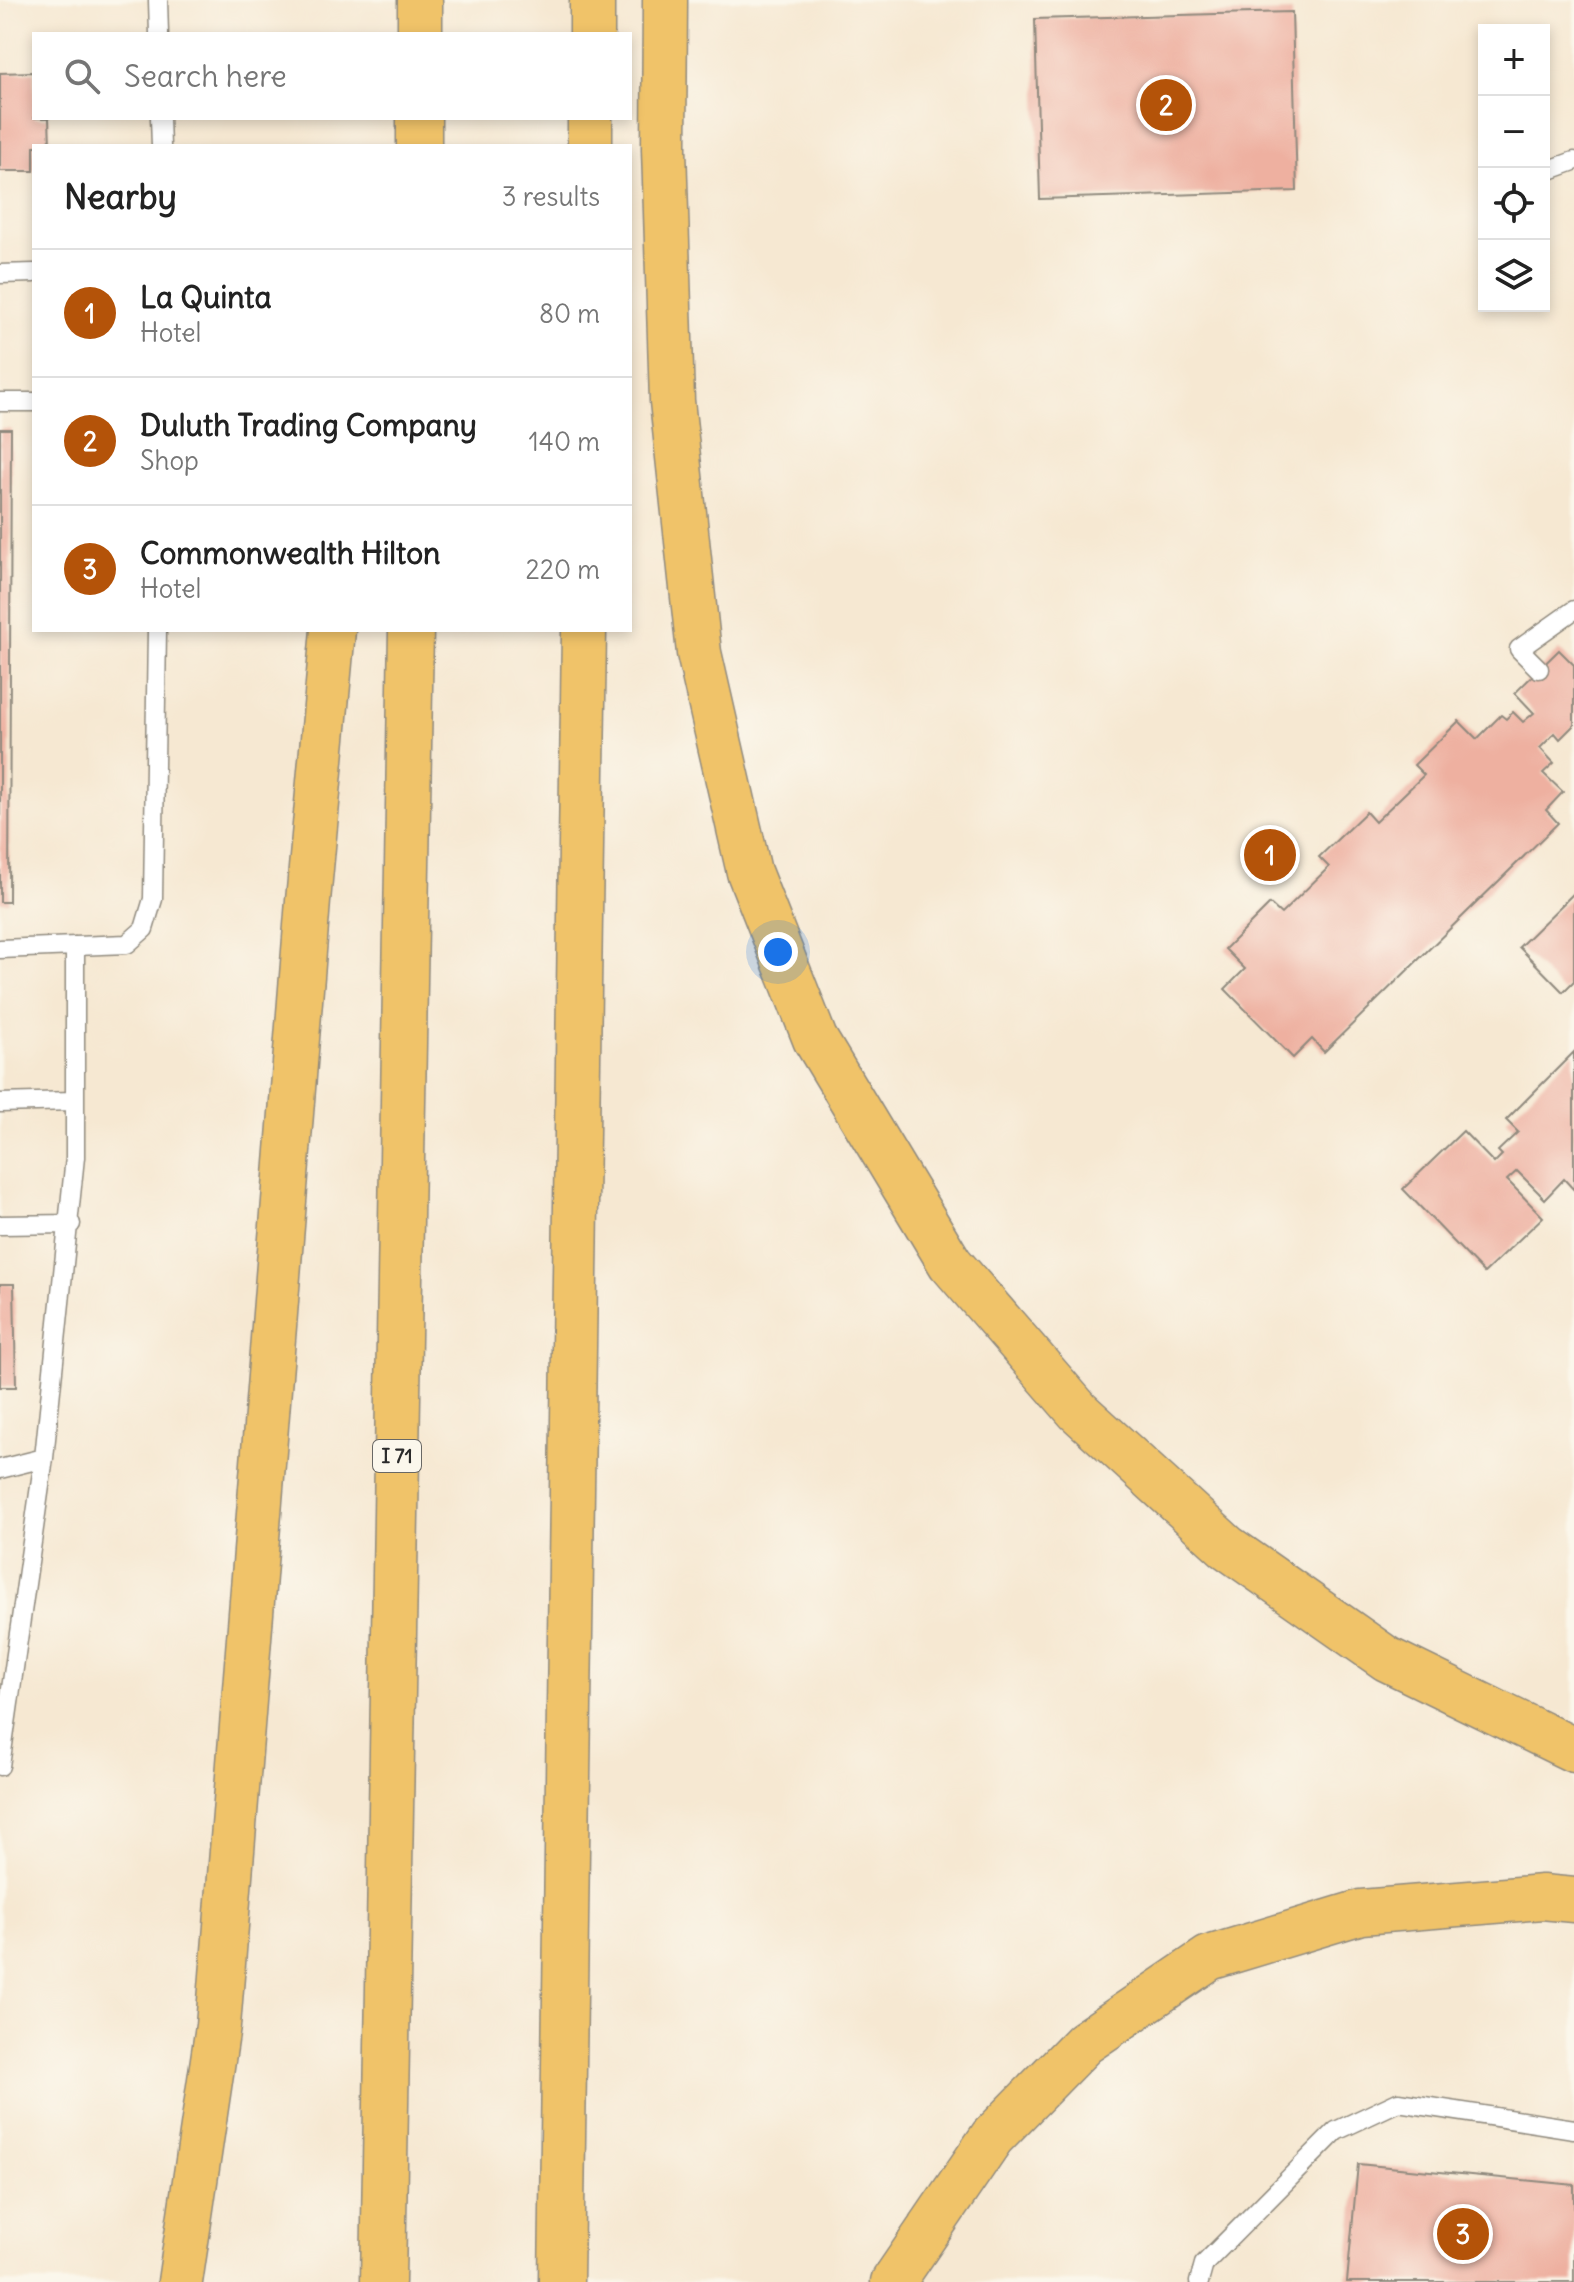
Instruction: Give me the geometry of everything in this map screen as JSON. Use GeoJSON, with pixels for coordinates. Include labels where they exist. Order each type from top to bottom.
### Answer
{"type":"FeatureCollection","features":[{"type":"Feature","properties":{"kind":"highway"},"geometry":{"type":"LineString","coordinates":[[420,0],[420,32]]}},
{"type":"Feature","properties":{"kind":"highway"},"geometry":{"type":"LineString","coordinates":[[592,0],[592,32]]}},
{"type":"Feature","properties":{"kind":"highway"},"geometry":{"type":"LineString","coordinates":[[665,0],[664,149],[672,401],[699,653],[749,872],[815,1039],[950,1263],[1078,1411],[1227,1547],[1387,1659],[1574,1750]]}},
{"type":"Feature","properties":{"kind":"highway"},"geometry":{"type":"LineString","coordinates":[[590,120],[590,144]]}},
{"type":"Feature","properties":{"kind":"highway"},"geometry":{"type":"LineString","coordinates":[[180,2282],[218,2026],[308,901],[333,632]]}},
{"type":"Feature","properties":{"kind":"highway","name":"I 71"},"geometry":{"type":"LineString","coordinates":[[383,2282],[411,632]]}},
{"type":"Feature","properties":{"kind":"highway"},"geometry":{"type":"LineString","coordinates":[[561,2282],[584,632]]}},
{"type":"Feature","properties":{"kind":"highway"},"geometry":{"type":"LineString","coordinates":[[893,2282],[992,2137],[1084,2043],[1209,1958],[1361,1912],[1542,1897],[1574,1900]]}},
{"type":"Feature","properties":{"kind":"lane"},"geometry":{"type":"LineString","coordinates":[[158,0],[159,32]]}},
{"type":"Feature","properties":{"kind":"lane"},"geometry":{"type":"LineString","coordinates":[[160,120],[161,144]]}},
{"type":"Feature","properties":{"kind":"lane"},"geometry":{"type":"LineString","coordinates":[[1550,170],[1574,161]]}},
{"type":"Feature","properties":{"kind":"lane"},"geometry":{"type":"LineString","coordinates":[[0,274],[32,273]]}},
{"type":"Feature","properties":{"kind":"lane"},"geometry":{"type":"LineString","coordinates":[[0,402],[32,402]]}},
{"type":"Feature","properties":{"kind":"lane"},"geometry":{"type":"LineString","coordinates":[[1539,669],[1519,649],[1574,610]]}},
{"type":"Feature","properties":{"kind":"lane"},"geometry":{"type":"LineString","coordinates":[[0,949],[127,944],[144,929],[153,899],[157,632]]}},
{"type":"Feature","properties":{"kind":"lane"},"geometry":{"type":"LineString","coordinates":[[0,1766],[44,1458],[71,1224],[75,946]]}},
{"type":"Feature","properties":{"kind":"lane"},"geometry":{"type":"LineString","coordinates":[[0,1103],[73,1101]]}},
{"type":"Feature","properties":{"kind":"lane"},"geometry":{"type":"LineString","coordinates":[[0,1225],[71,1224]]}},
{"type":"Feature","properties":{"kind":"lane"},"geometry":{"type":"LineString","coordinates":[[0,1469],[44,1458]]}},
{"type":"Feature","properties":{"kind":"lane"},"geometry":{"type":"LineString","coordinates":[[1199,2282],[1204,2264],[1336,2131],[1398,2102],[1574,2129]]}},
{"type":"Feature","properties":{"kind":"building"},"geometry":{"type":"Polygon","coordinates":[[[1292,12],[1297,191],[1040,199],[1035,19],[1292,12]]]}},
{"type":"Feature","properties":{"kind":"building"},"geometry":{"type":"Polygon","coordinates":[[[32,72],[32,120],[49,120],[50,144],[32,144],[32,171],[0,171],[0,73],[32,72]]]}},
{"type":"Feature","properties":{"kind":"building"},"geometry":{"type":"Polygon","coordinates":[[[0,429],[11,429],[9,902],[0,902],[0,429]]]}},
{"type":"Feature","properties":{"kind":"building"},"geometry":{"type":"Polygon","coordinates":[[[1559,650],[1574,665],[1574,725],[1560,739],[1555,733],[1540,748],[1554,763],[1543,773],[1563,792],[1546,810],[1558,823],[1324,1052],[1312,1039],[1293,1058],[1225,989],[1245,969],[1225,949],[1270,904],[1281,914],[1329,867],[1319,857],[1366,812],[1375,822],[1424,775],[1414,765],[1459,721],[1477,739],[1501,715],[1506,719],[1513,712],[1523,722],[1534,713],[1515,693],[1559,650]]]}},
{"type":"Feature","properties":{"kind":"building"},"geometry":{"type":"Polygon","coordinates":[[[1574,893],[1574,981],[1563,992],[1519,947],[1574,893]]]}},
{"type":"Feature","properties":{"kind":"building"},"geometry":{"type":"Polygon","coordinates":[[[1574,1052],[1574,1190],[1564,1179],[1545,1199],[1517,1171],[1507,1180],[1543,1217],[1484,1273],[1403,1189],[1463,1131],[1494,1163],[1502,1155],[1498,1151],[1518,1132],[1506,1120],[1574,1052]]]}},
{"type":"Feature","properties":{"kind":"building"},"geometry":{"type":"Polygon","coordinates":[[[0,1284],[14,1284],[16,1387],[0,1387],[0,1284]]]}},
{"type":"Feature","properties":{"kind":"building"},"geometry":{"type":"Polygon","coordinates":[[[1358,2164],[1574,2185],[1574,2282],[1347,2282],[1358,2164]]]}},
{"type":"Feature","properties":{"kind":"place","name":"Duluth Trading Company"},"geometry":{"type":"Point","coordinates":[1166,105]}},
{"type":"Feature","properties":{"kind":"place","name":"La Quinta"},"geometry":{"type":"Point","coordinates":[1270,855]}},
{"type":"Feature","properties":{"kind":"place","name":"Commonwealth Hilton"},"geometry":{"type":"Point","coordinates":[1463,2234]}}]}
